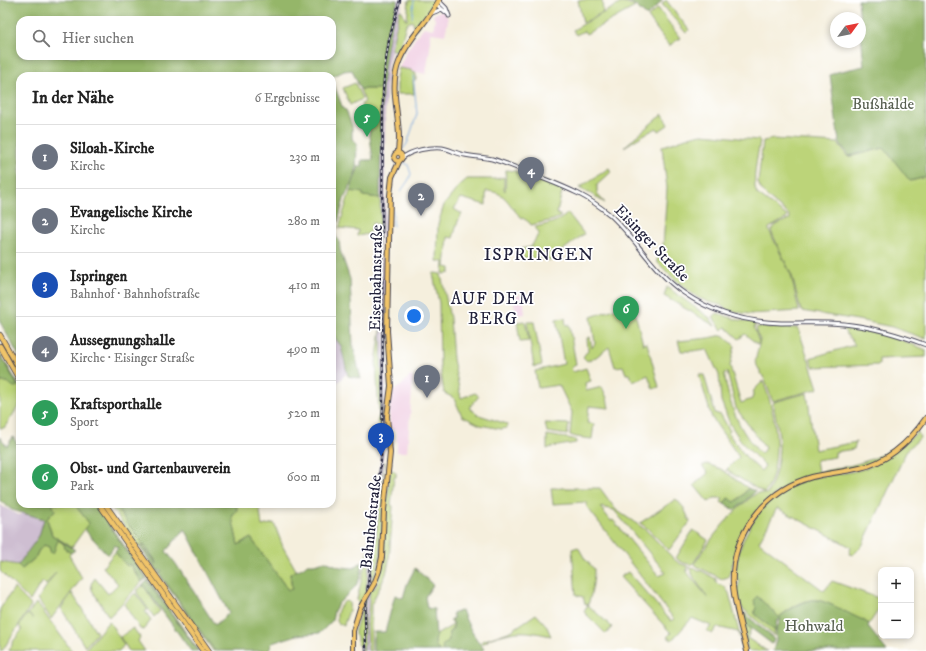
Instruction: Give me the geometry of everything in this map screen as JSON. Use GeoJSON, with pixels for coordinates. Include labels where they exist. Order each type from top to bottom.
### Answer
{"type":"FeatureCollection","features":[{"type":"Feature","properties":{"kind":"highway"},"geometry":{"type":"LineString","coordinates":[[0,335],[16,363]]}},
{"type":"Feature","properties":{"kind":"highway"},"geometry":{"type":"LineString","coordinates":[[0,346],[16,374]]}},
{"type":"Feature","properties":{"kind":"highway"},"geometry":{"type":"LineString","coordinates":[[101,508],[203,651]]}},
{"type":"Feature","properties":{"kind":"highway"},"geometry":{"type":"LineString","coordinates":[[108,508],[209,651]]}},
{"type":"Feature","properties":{"kind":"main road","name":"Eisenbahnstraße"},"geometry":{"type":"LineString","coordinates":[[391,386],[387,331],[390,195],[394,170],[399,158],[399,139],[394,89],[396,70],[406,48],[438,2]]}},
{"type":"Feature","properties":{"kind":"main road","name":"Bahnhofstraße"},"geometry":{"type":"LineString","coordinates":[[353,651],[353,631],[360,608],[374,584],[382,557],[384,502],[390,453],[387,416],[391,386]]}},
{"type":"Feature","properties":{"kind":"main road"},"geometry":{"type":"LineString","coordinates":[[747,651],[734,595],[734,570],[736,556],[741,540],[747,526],[755,515],[777,493],[796,483],[812,477],[860,468],[883,459],[899,448],[916,432],[926,418]]}},
{"type":"Feature","properties":{"kind":"street"},"geometry":{"type":"LineString","coordinates":[[438,2],[446,8],[449,16],[442,9],[438,2]]}},
{"type":"Feature","properties":{"kind":"street"},"geometry":{"type":"LineString","coordinates":[[430,14],[442,9]]}},
{"type":"Feature","properties":{"kind":"street","name":"Eisinger Straße"},"geometry":{"type":"LineString","coordinates":[[399,158],[420,150],[445,148],[463,155],[496,160],[569,188],[601,208],[618,223],[653,265],[672,284],[693,300],[715,310],[738,318],[763,322],[833,323],[862,326],[899,335],[926,346]]}},
{"type":"Feature","properties":{"kind":"shaded area"},"geometry":{"type":"Polygon","coordinates":[[[398,0],[403,0],[388,64],[385,114],[386,395],[384,426],[381,426],[381,111],[384,63],[398,0]]]}},
{"type":"Feature","properties":{"kind":"shaded area"},"geometry":{"type":"Polygon","coordinates":[[[442,11],[447,16],[448,21],[445,35],[431,33],[426,74],[399,68],[406,52],[418,34],[424,27],[433,29],[435,20],[433,15],[442,11]]]}},
{"type":"Feature","properties":{"kind":"shaded area"},"geometry":{"type":"Polygon","coordinates":[[[523,295],[525,314],[514,315],[515,307],[512,298],[514,296],[523,295]]]}},
{"type":"Feature","properties":{"kind":"shaded area"},"geometry":{"type":"Polygon","coordinates":[[[336,339],[341,346],[347,373],[336,384],[336,339]]]}},
{"type":"Feature","properties":{"kind":"shaded area"},"geometry":{"type":"Polygon","coordinates":[[[410,376],[413,378],[407,452],[397,452],[397,431],[390,427],[389,413],[392,391],[401,386],[410,376]]]}},
{"type":"Feature","properties":{"kind":"shaded area"},"geometry":{"type":"Polygon","coordinates":[[[381,441],[384,441],[383,462],[368,611],[368,651],[364,651],[364,609],[379,476],[381,441]]]}},
{"type":"Feature","properties":{"kind":"shaded area"},"geometry":{"type":"Polygon","coordinates":[[[0,505],[19,515],[22,513],[44,519],[39,536],[18,565],[0,562],[0,505]]]}},
{"type":"Feature","properties":{"kind":"green space"},"geometry":{"type":"Polygon","coordinates":[[[0,0],[398,0],[388,44],[382,89],[360,89],[352,70],[344,71],[336,75],[336,72],[16,72],[16,351],[0,322],[0,0]]]}},
{"type":"Feature","properties":{"kind":"green space"},"geometry":{"type":"Polygon","coordinates":[[[409,0],[437,0],[416,29],[412,21],[406,24],[400,53],[391,49],[400,10],[407,20],[409,0]]]}},
{"type":"Feature","properties":{"kind":"green space"},"geometry":{"type":"Polygon","coordinates":[[[578,0],[602,0],[603,12],[583,23],[578,0]]]}},
{"type":"Feature","properties":{"kind":"green space"},"geometry":{"type":"Polygon","coordinates":[[[624,0],[663,0],[647,16],[632,3],[624,2],[624,0]]]}},
{"type":"Feature","properties":{"kind":"green space"},"geometry":{"type":"Polygon","coordinates":[[[666,0],[689,30],[686,33],[662,4],[666,0]]]}},
{"type":"Feature","properties":{"kind":"green space","name":"Bußhälde"},"geometry":{"type":"Polygon","coordinates":[[[858,0],[926,0],[926,177],[910,181],[884,148],[849,156],[839,142],[830,75],[864,66],[862,48],[866,48],[866,12],[859,12],[858,0]]]}},
{"type":"Feature","properties":{"kind":"green space"},"geometry":{"type":"Polygon","coordinates":[[[621,3],[633,5],[635,7],[586,34],[584,31],[576,35],[573,30],[621,3]]]}},
{"type":"Feature","properties":{"kind":"green space"},"geometry":{"type":"Polygon","coordinates":[[[658,8],[680,38],[669,46],[648,17],[658,8]]]}},
{"type":"Feature","properties":{"kind":"green space"},"geometry":{"type":"Polygon","coordinates":[[[399,68],[411,70],[412,72],[416,73],[416,80],[413,80],[414,94],[397,94],[397,78],[399,68]]]}},
{"type":"Feature","properties":{"kind":"green space"},"geometry":{"type":"Polygon","coordinates":[[[355,83],[362,99],[350,105],[343,88],[355,83]]]}},
{"type":"Feature","properties":{"kind":"green space"},"geometry":{"type":"Polygon","coordinates":[[[360,89],[382,89],[381,121],[373,121],[364,112],[361,104],[365,102],[360,89]]]}},
{"type":"Feature","properties":{"kind":"green space"},"geometry":{"type":"Polygon","coordinates":[[[336,90],[343,109],[346,110],[352,126],[352,139],[357,143],[356,171],[344,199],[336,229],[336,90]]]}},
{"type":"Feature","properties":{"kind":"green space"},"geometry":{"type":"Polygon","coordinates":[[[663,114],[668,125],[659,131],[657,128],[645,134],[624,147],[654,121],[663,114]]]}},
{"type":"Feature","properties":{"kind":"green space"},"geometry":{"type":"Polygon","coordinates":[[[368,121],[381,121],[380,198],[363,196],[363,193],[350,191],[359,166],[362,166],[362,160],[373,160],[368,121]]]}},
{"type":"Feature","properties":{"kind":"green space"},"geometry":{"type":"Polygon","coordinates":[[[702,134],[760,141],[755,189],[757,194],[787,216],[787,218],[769,228],[769,230],[791,275],[799,311],[750,314],[729,311],[720,305],[697,297],[675,280],[657,262],[663,247],[667,188],[662,147],[702,134]]]}},
{"type":"Feature","properties":{"kind":"green space"},"geometry":{"type":"Polygon","coordinates":[[[773,139],[838,143],[848,157],[884,148],[911,181],[926,177],[926,339],[892,327],[801,311],[792,276],[771,231],[777,225],[790,219],[789,215],[766,196],[758,182],[763,141],[773,139]]]}},
{"type":"Feature","properties":{"kind":"green space"},"geometry":{"type":"Polygon","coordinates":[[[609,168],[611,172],[597,185],[597,194],[605,203],[579,188],[609,168]]]}},
{"type":"Feature","properties":{"kind":"green space"},"geometry":{"type":"Polygon","coordinates":[[[506,170],[516,171],[516,174],[517,171],[563,188],[557,212],[560,217],[531,225],[521,217],[499,194],[486,191],[486,205],[461,198],[454,209],[462,214],[458,221],[453,238],[448,237],[445,267],[450,268],[450,273],[443,274],[444,262],[437,261],[438,224],[444,205],[459,186],[467,179],[496,179],[504,177],[505,191],[506,170]]]}},
{"type":"Feature","properties":{"kind":"green space"},"geometry":{"type":"Polygon","coordinates":[[[350,191],[364,193],[363,196],[380,198],[381,231],[378,231],[378,224],[372,223],[369,234],[357,236],[358,230],[339,228],[350,191]]]}},
{"type":"Feature","properties":{"kind":"green space"},"geometry":{"type":"Polygon","coordinates":[[[568,213],[584,234],[550,260],[519,258],[520,249],[531,247],[539,233],[535,227],[556,221],[568,213]]]}},
{"type":"Feature","properties":{"kind":"green space"},"geometry":{"type":"Polygon","coordinates":[[[336,237],[339,240],[340,250],[350,279],[353,345],[361,379],[348,376],[341,346],[336,339],[336,237]]]}},
{"type":"Feature","properties":{"kind":"green space"},"geometry":{"type":"Polygon","coordinates":[[[433,274],[441,274],[450,318],[453,359],[461,398],[475,393],[479,396],[469,408],[479,415],[507,424],[507,428],[501,429],[480,425],[462,416],[454,398],[444,393],[440,367],[439,303],[433,274]]]}},
{"type":"Feature","properties":{"kind":"green space"},"geometry":{"type":"Polygon","coordinates":[[[667,287],[710,318],[715,326],[664,296],[667,287]]]}},
{"type":"Feature","properties":{"kind":"green space"},"geometry":{"type":"Polygon","coordinates":[[[633,305],[643,344],[647,343],[659,387],[653,389],[648,375],[633,382],[630,374],[626,374],[623,366],[615,367],[609,347],[596,357],[587,361],[583,357],[588,350],[587,338],[590,337],[592,348],[595,343],[591,317],[614,309],[633,305]]]}},
{"type":"Feature","properties":{"kind":"green space"},"geometry":{"type":"Polygon","coordinates":[[[717,313],[739,320],[756,323],[754,328],[759,342],[758,345],[745,334],[739,339],[726,327],[722,330],[713,317],[717,313]]]}},
{"type":"Feature","properties":{"kind":"green space"},"geometry":{"type":"Polygon","coordinates":[[[565,318],[566,325],[569,325],[576,364],[571,369],[573,372],[586,368],[591,381],[585,383],[586,391],[602,387],[607,398],[609,408],[589,406],[587,423],[594,424],[592,439],[570,435],[572,412],[559,385],[538,388],[535,371],[564,364],[556,319],[565,318]]]}},
{"type":"Feature","properties":{"kind":"green space"},"geometry":{"type":"Polygon","coordinates":[[[525,321],[529,341],[520,342],[517,322],[525,321]]]}},
{"type":"Feature","properties":{"kind":"green space"},"geometry":{"type":"Polygon","coordinates":[[[527,322],[534,322],[542,365],[534,367],[527,322]]]}},
{"type":"Feature","properties":{"kind":"green space"},"geometry":{"type":"Polygon","coordinates":[[[757,327],[798,328],[818,388],[817,389],[773,401],[772,400],[765,380],[755,362],[760,340],[756,332],[757,327]]]}},
{"type":"Feature","properties":{"kind":"green space"},"geometry":{"type":"Polygon","coordinates":[[[842,328],[874,332],[906,342],[926,350],[926,357],[879,359],[879,365],[813,367],[810,358],[855,345],[842,328]]]}},
{"type":"Feature","properties":{"kind":"green space"},"geometry":{"type":"Polygon","coordinates":[[[381,330],[382,409],[379,435],[379,425],[377,422],[379,415],[376,362],[381,330]]]}},
{"type":"Feature","properties":{"kind":"green space"},"geometry":{"type":"Polygon","coordinates":[[[723,335],[735,346],[730,366],[741,403],[752,399],[754,390],[763,381],[771,404],[776,438],[773,474],[769,487],[764,493],[726,470],[739,457],[712,418],[699,375],[704,375],[715,413],[721,415],[730,431],[728,433],[746,457],[761,471],[765,466],[743,444],[730,424],[721,401],[719,375],[707,349],[681,351],[678,341],[723,335]],[[727,372],[724,374],[729,397],[736,417],[746,436],[761,454],[765,448],[736,408],[727,372]]]}},
{"type":"Feature","properties":{"kind":"green space"},"geometry":{"type":"Polygon","coordinates":[[[0,353],[16,380],[16,382],[0,353]]]}},
{"type":"Feature","properties":{"kind":"green space"},"geometry":{"type":"Polygon","coordinates":[[[0,355],[16,383],[16,387],[12,386],[7,382],[0,382],[0,355]]]}},
{"type":"Feature","properties":{"kind":"green space"},"geometry":{"type":"Polygon","coordinates":[[[0,382],[7,382],[16,385],[16,410],[4,428],[0,428],[0,382]]]}},
{"type":"Feature","properties":{"kind":"green space"},"geometry":{"type":"Polygon","coordinates":[[[807,393],[815,450],[856,442],[854,449],[835,452],[835,457],[816,460],[818,472],[845,467],[869,460],[891,449],[912,432],[913,433],[898,448],[880,459],[861,467],[820,474],[776,493],[746,526],[728,577],[722,579],[696,566],[695,563],[701,553],[715,534],[739,507],[757,493],[767,494],[770,488],[777,467],[779,452],[779,437],[773,404],[774,402],[807,393]]]}},
{"type":"Feature","properties":{"kind":"green space"},"geometry":{"type":"Polygon","coordinates":[[[545,423],[569,424],[567,435],[547,432],[545,423]]]}},
{"type":"Feature","properties":{"kind":"green space"},"geometry":{"type":"Polygon","coordinates":[[[918,432],[920,438],[907,450],[862,546],[853,555],[849,554],[851,547],[777,508],[759,542],[824,591],[832,581],[878,598],[878,610],[869,624],[831,605],[816,600],[810,600],[798,604],[779,617],[754,601],[756,608],[754,613],[775,631],[774,636],[741,607],[737,591],[740,580],[735,580],[741,546],[757,516],[768,503],[796,484],[812,478],[853,472],[866,468],[887,457],[918,432]]]}},
{"type":"Feature","properties":{"kind":"green space"},"geometry":{"type":"Polygon","coordinates":[[[547,435],[573,439],[576,443],[547,449],[547,435]]]}},
{"type":"Feature","properties":{"kind":"green space"},"geometry":{"type":"Polygon","coordinates":[[[0,437],[7,446],[13,437],[16,442],[16,508],[54,508],[55,510],[47,519],[52,535],[75,550],[71,553],[65,549],[64,544],[58,540],[53,554],[51,553],[49,547],[44,545],[39,550],[35,558],[22,569],[18,565],[39,536],[44,519],[12,510],[0,501],[0,437]]]}},
{"type":"Feature","properties":{"kind":"green space"},"geometry":{"type":"Polygon","coordinates":[[[384,462],[385,462],[382,485],[384,488],[381,552],[375,576],[371,585],[384,462]]]}},
{"type":"Feature","properties":{"kind":"green space"},"geometry":{"type":"Polygon","coordinates":[[[707,464],[721,469],[748,488],[743,495],[735,502],[728,498],[724,504],[721,502],[723,498],[714,498],[708,502],[694,485],[708,473],[702,466],[707,464]]]}},
{"type":"Feature","properties":{"kind":"green space"},"geometry":{"type":"Polygon","coordinates":[[[393,470],[396,473],[396,477],[394,477],[391,505],[393,506],[389,560],[386,574],[371,605],[371,651],[368,651],[367,622],[370,586],[374,589],[380,572],[390,471],[393,470]]]}},
{"type":"Feature","properties":{"kind":"green space"},"geometry":{"type":"Polygon","coordinates":[[[377,474],[377,490],[364,609],[363,651],[362,646],[357,644],[357,637],[355,635],[355,630],[362,608],[357,599],[369,547],[377,474]]]}},
{"type":"Feature","properties":{"kind":"green space"},"geometry":{"type":"Polygon","coordinates":[[[551,488],[600,488],[616,510],[646,530],[676,561],[687,566],[687,572],[708,598],[694,578],[689,567],[702,571],[716,579],[716,582],[719,585],[724,586],[729,593],[744,651],[740,651],[742,648],[738,632],[717,627],[712,634],[707,631],[711,626],[692,618],[672,640],[667,637],[671,633],[620,577],[628,572],[671,621],[674,619],[587,507],[587,502],[553,504],[551,488]],[[600,507],[611,521],[613,520],[659,576],[666,573],[614,510],[600,507]]]}},
{"type":"Feature","properties":{"kind":"green space"},"geometry":{"type":"Polygon","coordinates":[[[748,488],[755,491],[754,493],[735,510],[724,504],[728,498],[735,502],[748,488]]]}},
{"type":"Feature","properties":{"kind":"green space"},"geometry":{"type":"Polygon","coordinates":[[[676,499],[684,508],[690,522],[669,550],[640,523],[676,499]]]}},
{"type":"Feature","properties":{"kind":"green space"},"geometry":{"type":"Polygon","coordinates":[[[54,508],[77,508],[89,523],[72,547],[52,535],[47,519],[55,510],[54,508]]]}},
{"type":"Feature","properties":{"kind":"green space"},"geometry":{"type":"Polygon","coordinates":[[[77,508],[97,508],[146,579],[142,582],[130,564],[127,566],[115,552],[118,548],[115,545],[108,555],[84,529],[89,523],[77,508]]]}},
{"type":"Feature","properties":{"kind":"green space"},"geometry":{"type":"Polygon","coordinates":[[[97,508],[199,651],[169,611],[97,508]]]}},
{"type":"Feature","properties":{"kind":"green space"},"geometry":{"type":"Polygon","coordinates":[[[112,508],[116,508],[156,561],[157,563],[140,545],[215,651],[213,651],[112,508]]]}},
{"type":"Feature","properties":{"kind":"green space"},"geometry":{"type":"Polygon","coordinates":[[[116,508],[237,508],[232,517],[238,545],[251,538],[288,590],[292,589],[290,574],[307,564],[325,561],[340,567],[354,568],[360,563],[363,564],[360,578],[355,587],[338,604],[334,611],[332,621],[320,633],[297,635],[272,643],[269,651],[215,651],[159,573],[162,571],[158,571],[140,545],[141,544],[157,564],[116,508]],[[185,529],[166,551],[215,625],[229,613],[185,529]]]}},
{"type":"Feature","properties":{"kind":"green space"},"geometry":{"type":"Polygon","coordinates":[[[232,508],[260,508],[262,526],[274,523],[283,547],[296,570],[290,574],[292,589],[288,590],[251,538],[238,545],[232,517],[237,510],[232,508]]]}},
{"type":"Feature","properties":{"kind":"green space"},"geometry":{"type":"Polygon","coordinates":[[[693,530],[708,540],[693,564],[688,564],[676,558],[693,530]]]}},
{"type":"Feature","properties":{"kind":"green space"},"geometry":{"type":"Polygon","coordinates":[[[58,540],[64,544],[65,549],[71,553],[69,555],[82,578],[51,619],[38,599],[56,572],[46,585],[42,581],[30,601],[0,571],[0,562],[18,565],[22,569],[35,558],[39,550],[45,545],[49,547],[51,553],[58,540]]]}},
{"type":"Feature","properties":{"kind":"green space"},"geometry":{"type":"Polygon","coordinates":[[[578,547],[585,559],[594,569],[591,596],[588,605],[585,604],[583,597],[576,595],[572,549],[578,547]]]}},
{"type":"Feature","properties":{"kind":"green space"},"geometry":{"type":"Polygon","coordinates":[[[115,552],[127,566],[129,564],[142,582],[109,617],[92,590],[91,584],[95,578],[108,594],[118,584],[103,567],[115,552]]]}},
{"type":"Feature","properties":{"kind":"green space"},"geometry":{"type":"Polygon","coordinates":[[[415,568],[433,585],[425,597],[427,608],[434,609],[436,635],[435,645],[439,651],[373,651],[374,632],[385,632],[395,595],[403,598],[407,584],[415,568]]]}},
{"type":"Feature","properties":{"kind":"green space"},"geometry":{"type":"Polygon","coordinates":[[[147,581],[198,651],[191,651],[144,586],[142,586],[147,581]]]}},
{"type":"Feature","properties":{"kind":"green space"},"geometry":{"type":"Polygon","coordinates":[[[144,586],[160,611],[154,617],[137,593],[137,590],[144,586]]]}},
{"type":"Feature","properties":{"kind":"green space"},"geometry":{"type":"Polygon","coordinates":[[[14,588],[31,606],[2,651],[0,651],[0,609],[14,588]]]}},
{"type":"Feature","properties":{"kind":"green space"},"geometry":{"type":"Polygon","coordinates":[[[72,593],[97,633],[85,647],[61,608],[72,593]]]}},
{"type":"Feature","properties":{"kind":"green space"},"geometry":{"type":"Polygon","coordinates":[[[135,593],[148,610],[145,611],[151,620],[144,630],[140,629],[124,604],[135,593]]]}},
{"type":"Feature","properties":{"kind":"green space","name":"Hohwald"},"geometry":{"type":"Polygon","coordinates":[[[757,596],[779,617],[804,602],[817,600],[830,604],[869,624],[868,627],[887,651],[773,651],[776,640],[776,631],[781,618],[777,621],[775,631],[754,613],[756,608],[754,601],[757,596]]]}},
{"type":"Feature","properties":{"kind":"green space"},"geometry":{"type":"Polygon","coordinates":[[[345,601],[349,602],[349,611],[344,626],[338,623],[337,614],[339,608],[345,601]]]}},
{"type":"Feature","properties":{"kind":"green space"},"geometry":{"type":"Polygon","coordinates":[[[36,603],[72,651],[9,651],[12,643],[22,630],[19,626],[27,614],[33,618],[28,614],[36,603]]]}},
{"type":"Feature","properties":{"kind":"green space"},"geometry":{"type":"Polygon","coordinates":[[[588,605],[612,627],[606,634],[584,612],[588,605]]]}},
{"type":"Feature","properties":{"kind":"green space"},"geometry":{"type":"Polygon","coordinates":[[[738,608],[745,614],[743,616],[744,623],[751,629],[747,638],[767,651],[748,651],[738,608]]]}},
{"type":"Feature","properties":{"kind":"green space"},"geometry":{"type":"Polygon","coordinates":[[[462,610],[471,630],[484,649],[481,651],[443,651],[442,646],[449,640],[449,632],[454,626],[452,619],[454,618],[452,614],[462,610]]]}},
{"type":"Feature","properties":{"kind":"green space"},"geometry":{"type":"Polygon","coordinates":[[[536,614],[546,625],[551,636],[520,632],[488,639],[488,641],[482,644],[481,643],[482,641],[511,631],[536,614]]]}},
{"type":"Feature","properties":{"kind":"green space"},"geometry":{"type":"Polygon","coordinates":[[[745,614],[772,637],[774,640],[772,644],[744,623],[743,616],[745,614]]]}},
{"type":"Feature","properties":{"kind":"green space"},"geometry":{"type":"Polygon","coordinates":[[[452,619],[454,626],[449,632],[449,640],[443,651],[439,651],[435,645],[436,635],[453,625],[450,620],[452,619]]]}},
{"type":"Feature","properties":{"kind":"green space"},"geometry":{"type":"Polygon","coordinates":[[[109,621],[124,645],[119,651],[84,651],[109,621]]]}},
{"type":"Feature","properties":{"kind":"green space"},"geometry":{"type":"Polygon","coordinates":[[[133,628],[140,637],[138,641],[145,651],[129,651],[120,637],[133,628]]]}},
{"type":"Feature","properties":{"kind":"waterway"},"geometry":{"type":"LineString","coordinates":[[412,18],[414,0]]}},
{"type":"Feature","properties":{"kind":"waterway"},"geometry":{"type":"LineString","coordinates":[[403,149],[407,144],[417,114],[413,74]]}},
{"type":"Feature","properties":{"kind":"waterway"},"geometry":{"type":"LineString","coordinates":[[401,191],[411,174],[408,165],[402,161]]}},
{"type":"Feature","properties":{"kind":"waterway"},"geometry":{"type":"LineString","coordinates":[[393,210],[393,217]]}},
{"type":"Feature","properties":{"kind":"waterway"},"geometry":{"type":"LineString","coordinates":[[393,219],[393,226]]}},
{"type":"Feature","properties":{"kind":"railway"},"geometry":{"type":"LineString","coordinates":[[366,651],[365,614],[381,460],[383,405],[383,91],[389,40],[400,0]]}},
{"type":"Feature","properties":{"kind":"place","name":"Kraftsporthalle"},"geometry":{"type":"Point","coordinates":[367,137]}},
{"type":"Feature","properties":{"kind":"place","name":"Aussegnungshalle"},"geometry":{"type":"Point","coordinates":[531,190]}},
{"type":"Feature","properties":{"kind":"place","name":"Evangelische Kirche"},"geometry":{"type":"Point","coordinates":[421,216]}},
{"type":"Feature","properties":{"kind":"place","name":"Obst- und Gartenbauverein"},"geometry":{"type":"Point","coordinates":[626,329]}},
{"type":"Feature","properties":{"kind":"place","name":"Siloah-Kirche"},"geometry":{"type":"Point","coordinates":[427,398]}},
{"type":"Feature","properties":{"kind":"place","name":"Ispringen"},"geometry":{"type":"Point","coordinates":[381,456]}},
{"type":"Feature","properties":{"kind":"district","name":"ISPRINGEN"},"geometry":{"type":"Point","coordinates":[539,255]}},
{"type":"Feature","properties":{"kind":"district","name":"AUF DEM BERG"},"geometry":{"type":"Point","coordinates":[493,309]}}]}
